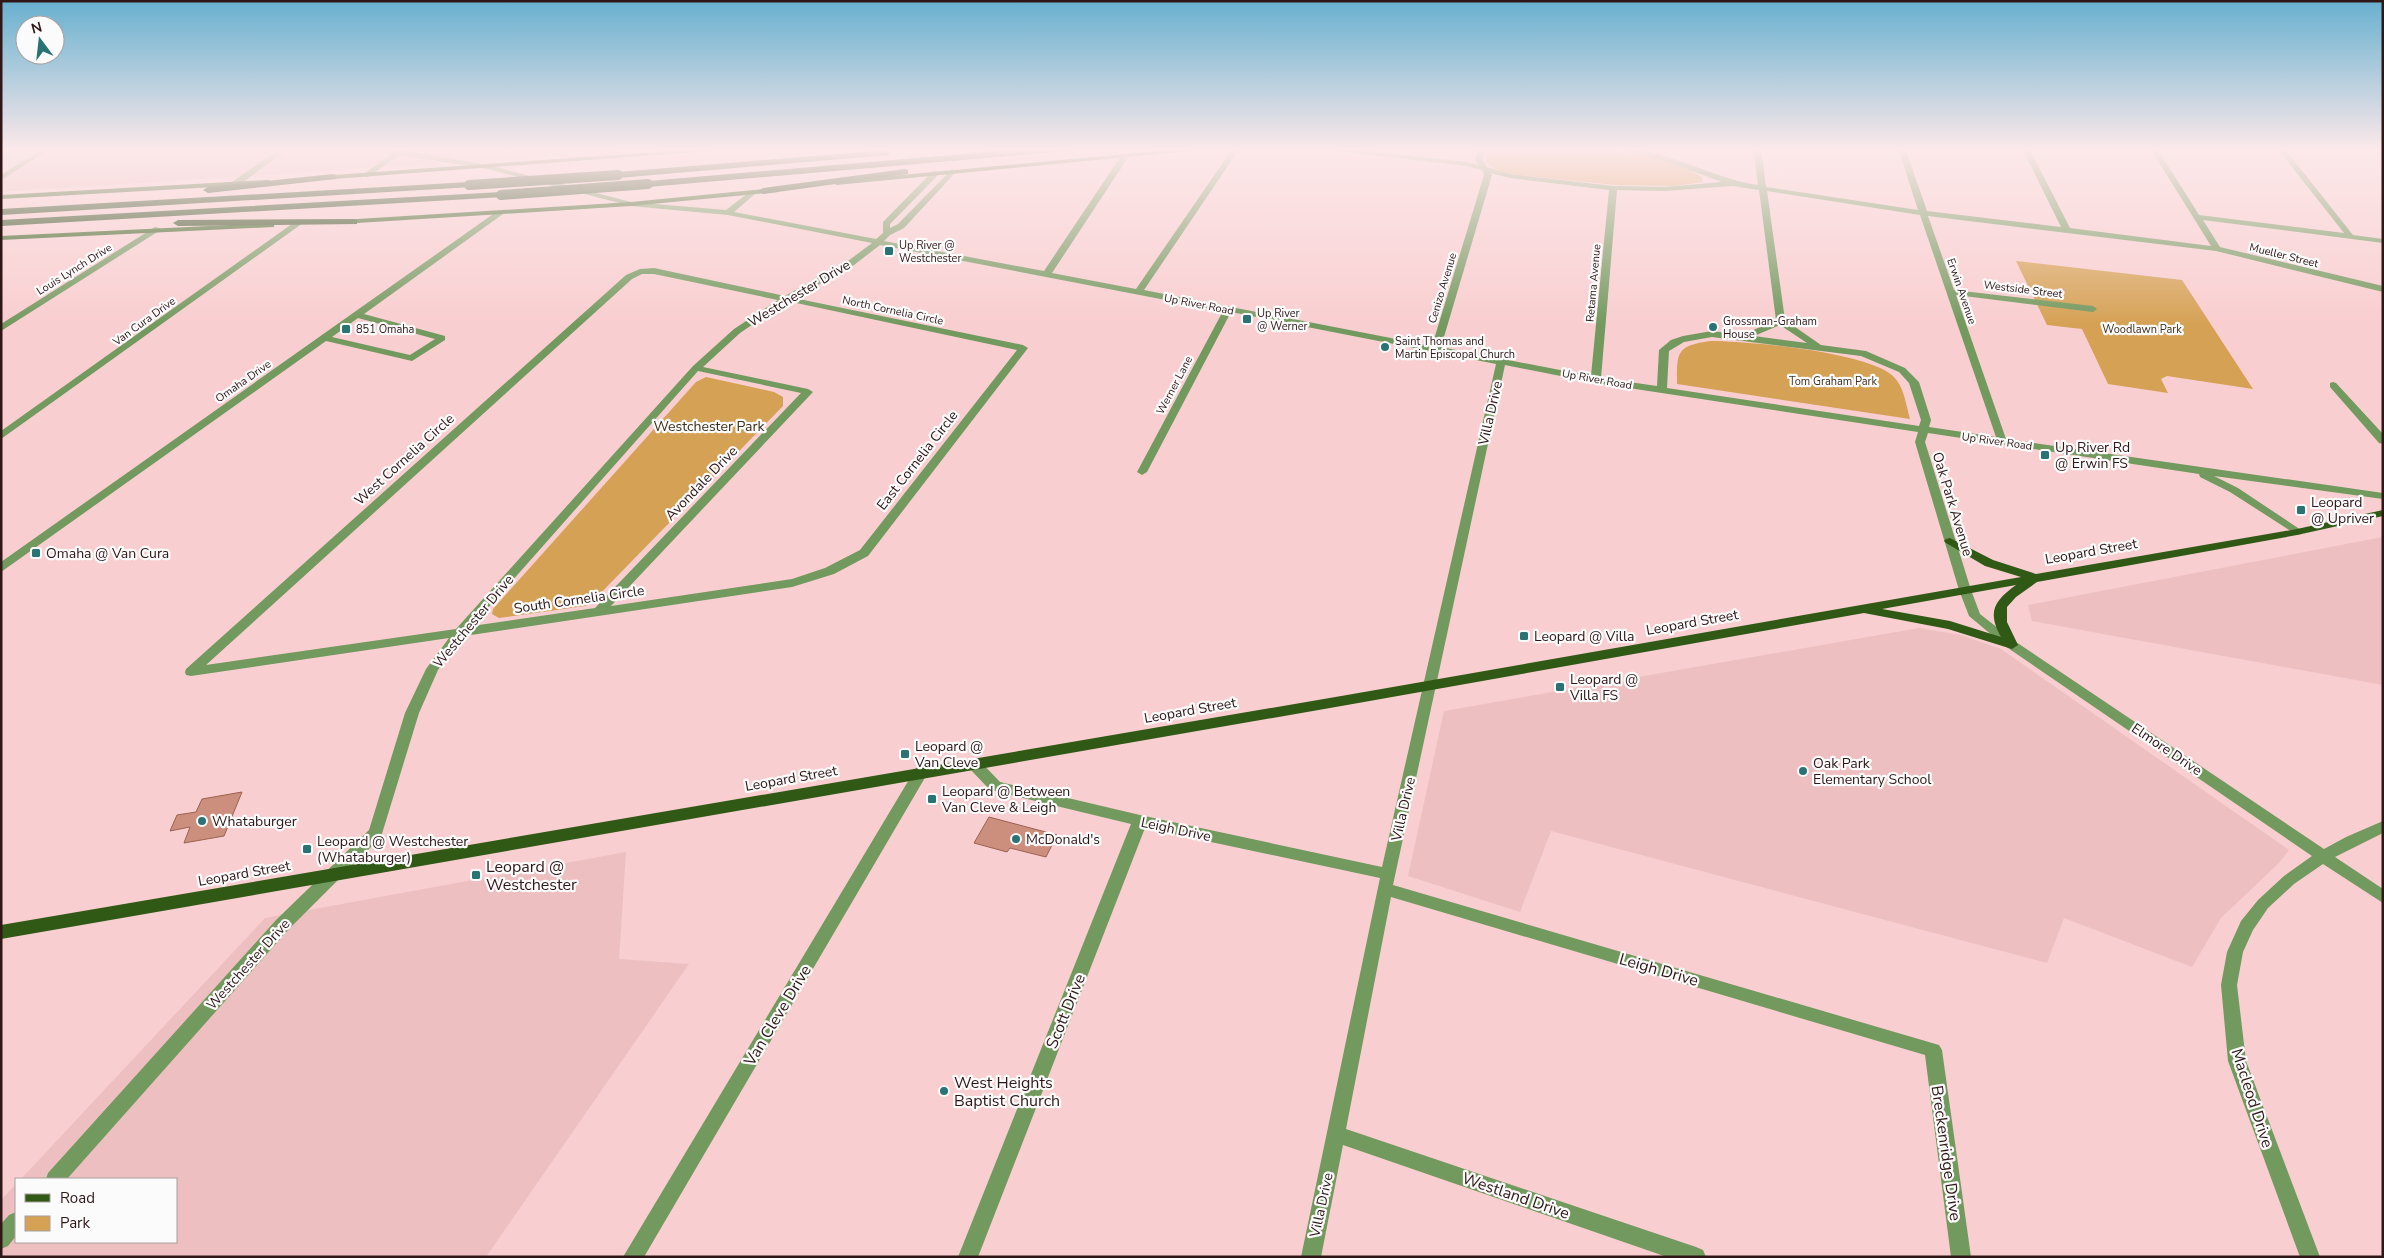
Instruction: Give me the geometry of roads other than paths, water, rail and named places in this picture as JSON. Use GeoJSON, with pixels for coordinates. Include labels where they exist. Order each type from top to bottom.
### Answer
{"type":"FeatureCollection","features":[{"type":"Feature","properties":{"kind":"highway"},"geometry":{"type":"LineString","coordinates":[[1,210],[35,207]]}},
{"type":"Feature","properties":{"kind":"highway"},"geometry":{"type":"LineString","coordinates":[[1,210],[63,207]]}},
{"type":"Feature","properties":{"kind":"highway"},"geometry":{"type":"LineString","coordinates":[[1,223],[292,207]]}},
{"type":"Feature","properties":{"kind":"highway"},"geometry":{"type":"LineString","coordinates":[[1,228],[186,222],[354,222]]}},
{"type":"Feature","properties":{"kind":"main road"},"geometry":{"type":"LineString","coordinates":[[1,238],[158,229],[354,222],[595,207]]}},
{"type":"Feature","properties":{"kind":"main road","name":"Leopard Street"},"geometry":{"type":"LineString","coordinates":[[1,932],[1429,685],[2297,532],[2383,513]]}},
{"type":"Feature","properties":{"kind":"main road"},"geometry":{"type":"LineString","coordinates":[[1950,541],[1988,564],[2036,577]]}},
{"type":"Feature","properties":{"kind":"main road"},"geometry":{"type":"LineString","coordinates":[[2012,645],[2002,629],[1999,609],[2003,600],[2036,577]]}},
{"type":"Feature","properties":{"kind":"main road"},"geometry":{"type":"LineString","coordinates":[[1859,609],[1950,625],[2012,645]]}},
{"type":"Feature","properties":{"kind":"street","name":"Up River Road"},"geometry":{"type":"LineString","coordinates":[[660,207],[728,213],[1596,380],[2173,467],[2383,496]]}},
{"type":"Feature","properties":{"kind":"street"},"geometry":{"type":"LineString","coordinates":[[728,213],[735,207]]}},
{"type":"Feature","properties":{"kind":"street"},"geometry":{"type":"LineString","coordinates":[[903,207],[886,224],[887,233],[901,226],[919,207]]}},
{"type":"Feature","properties":{"kind":"street"},"geometry":{"type":"LineString","coordinates":[[1046,275],[1091,207]]}},
{"type":"Feature","properties":{"kind":"street"},"geometry":{"type":"LineString","coordinates":[[1138,293],[1197,207]]}},
{"type":"Feature","properties":{"kind":"street","name":"Cenizo Avenue"},"geometry":{"type":"LineString","coordinates":[[1436,349],[1479,207]]}},
{"type":"Feature","properties":{"kind":"street","name":"Retama Avenue"},"geometry":{"type":"LineString","coordinates":[[1596,380],[1611,207]]}},
{"type":"Feature","properties":{"kind":"street"},"geometry":{"type":"LineString","coordinates":[[1766,207],[1781,322]]}},
{"type":"Feature","properties":{"kind":"street","name":"Mueller Street"},"geometry":{"type":"LineString","coordinates":[[1884,207],[2217,249],[2260,261],[2383,289]]}},
{"type":"Feature","properties":{"kind":"street","name":"Erwin Avenue"},"geometry":{"type":"LineString","coordinates":[[1922,207],[2002,441]]}},
{"type":"Feature","properties":{"kind":"street"},"geometry":{"type":"LineString","coordinates":[[2055,207],[2066,230]]}},
{"type":"Feature","properties":{"kind":"street"},"geometry":{"type":"LineString","coordinates":[[2191,207],[2217,249]]}},
{"type":"Feature","properties":{"kind":"street"},"geometry":{"type":"LineString","coordinates":[[2327,207],[2351,237]]}},
{"type":"Feature","properties":{"kind":"street","name":"Omaha Drive"},"geometry":{"type":"LineString","coordinates":[[1,568],[499,214]]}},
{"type":"Feature","properties":{"kind":"street"},"geometry":{"type":"LineString","coordinates":[[2198,217],[2383,241]]}},
{"type":"Feature","properties":{"kind":"street","name":"Van Cura Drive"},"geometry":{"type":"LineString","coordinates":[[1,436],[300,223]]}},
{"type":"Feature","properties":{"kind":"street","name":"Louis Lynch Drive"},"geometry":{"type":"LineString","coordinates":[[1,328],[158,229]]}},
{"type":"Feature","properties":{"kind":"street","name":"Westchester Drive"},"geometry":{"type":"LineString","coordinates":[[56,1178],[283,924],[338,873],[376,833],[412,713],[432,669],[460,632],[696,368],[737,331],[784,299],[851,263],[887,233]]}},
{"type":"Feature","properties":{"kind":"street","name":"North Cornelia Circle"},"geometry":{"type":"LineString","coordinates":[[640,272],[654,271],[1023,348]]}},
{"type":"Feature","properties":{"kind":"street","name":"West Cornelia Circle"},"geometry":{"type":"LineString","coordinates":[[191,672],[629,277],[640,272]]}},
{"type":"Feature","properties":{"kind":"street","name":"Westside Street"},"geometry":{"type":"LineString","coordinates":[[1950,292],[2093,309]]}},
{"type":"Feature","properties":{"kind":"street","name":"Werner Lane"},"geometry":{"type":"LineString","coordinates":[[1142,472],[1228,310]]}},
{"type":"Feature","properties":{"kind":"street"},"geometry":{"type":"LineString","coordinates":[[325,338],[412,358],[442,338],[357,316]]}},
{"type":"Feature","properties":{"kind":"street","name":"Oak Park Avenue"},"geometry":{"type":"LineString","coordinates":[[1745,337],[1781,322],[1819,346]]}},
{"type":"Feature","properties":{"kind":"street","name":"Oak Park Avenue"},"geometry":{"type":"LineString","coordinates":[[1662,390],[1664,350],[1673,342],[1692,336],[1712,334],[1863,353],[1902,370],[1914,382],[1926,420],[1920,442],[1964,590]]}},
{"type":"Feature","properties":{"kind":"street","name":"East Cornelia Circle"},"geometry":{"type":"LineString","coordinates":[[822,576],[844,566],[864,553],[1023,348]]}},
{"type":"Feature","properties":{"kind":"street","name":"Villa Drive"},"geometry":{"type":"LineString","coordinates":[[1311,1257],[1386,882],[1501,362]]}},
{"type":"Feature","properties":{"kind":"street","name":"Avondale Drive"},"geometry":{"type":"LineString","coordinates":[[598,612],[808,392],[696,368]]}},
{"type":"Feature","properties":{"kind":"street"},"geometry":{"type":"LineString","coordinates":[[2333,385],[2383,440]]}},
{"type":"Feature","properties":{"kind":"street"},"geometry":{"type":"LineString","coordinates":[[2173,467],[2208,477],[2234,490],[2297,532]]}},
{"type":"Feature","properties":{"kind":"street","name":"South Cornelia Circle"},"geometry":{"type":"LineString","coordinates":[[191,672],[792,583],[822,576]]}},
{"type":"Feature","properties":{"kind":"street","name":"Elmore Drive"},"geometry":{"type":"LineString","coordinates":[[1964,590],[1975,616],[2012,645],[2383,897]]}},
{"type":"Feature","properties":{"kind":"street","name":"Leigh Drive"},"geometry":{"type":"LineString","coordinates":[[974,764],[995,786],[1386,882],[1933,1050]]}},
{"type":"Feature","properties":{"kind":"street","name":"Van Cleve Drive"},"geometry":{"type":"LineString","coordinates":[[633,1257],[921,772]]}},
{"type":"Feature","properties":{"kind":"street","name":"Scott Drive"},"geometry":{"type":"LineString","coordinates":[[968,1257],[1140,821]]}},
{"type":"Feature","properties":{"kind":"street","name":"Macleod Drive"},"geometry":{"type":"LineString","coordinates":[[2310,1257],[2237,1061],[2229,985],[2235,952],[2247,926],[2263,904],[2289,880],[2324,856],[2351,841],[2383,827]]}},
{"type":"Feature","properties":{"kind":"street","name":"Breckenridge Drive"},"geometry":{"type":"LineString","coordinates":[[1933,1050],[1961,1257]]}},
{"type":"Feature","properties":{"kind":"street","name":"Westland Drive"},"geometry":{"type":"LineString","coordinates":[[1336,1134],[1696,1257]]}},
{"type":"Feature","properties":{"kind":"street"},"geometry":{"type":"LineString","coordinates":[[1,1239],[15,1223]]}},
{"type":"Feature","properties":{"kind":"place","name":"Up River @ Westchester"},"geometry":{"type":"Point","coordinates":[889,251]}},
{"type":"Feature","properties":{"kind":"place","name":"Up River @ Werner"},"geometry":{"type":"Point","coordinates":[1247,319]}},
{"type":"Feature","properties":{"kind":"place","name":"Grossman-Graham House"},"geometry":{"type":"Point","coordinates":[1713,327]}},
{"type":"Feature","properties":{"kind":"place","name":"851 Omaha"},"geometry":{"type":"Point","coordinates":[346,329]}},
{"type":"Feature","properties":{"kind":"place","name":"Saint Thomas and Martin Episcopal Church"},"geometry":{"type":"Point","coordinates":[1385,347]}},
{"type":"Feature","properties":{"kind":"place","name":"Up River Rd @ Erwin FS"},"geometry":{"type":"Point","coordinates":[2045,455]}},
{"type":"Feature","properties":{"kind":"place","name":"Leopard @ Upriver"},"geometry":{"type":"Point","coordinates":[2301,510]}},
{"type":"Feature","properties":{"kind":"place","name":"Omaha @ Van Cura"},"geometry":{"type":"Point","coordinates":[36,553]}},
{"type":"Feature","properties":{"kind":"place","name":"Leopard @ Villa"},"geometry":{"type":"Point","coordinates":[1524,636]}},
{"type":"Feature","properties":{"kind":"place","name":"Leopard @ Villa FS"},"geometry":{"type":"Point","coordinates":[1560,687]}},
{"type":"Feature","properties":{"kind":"place","name":"Leopard @ Van Cleve"},"geometry":{"type":"Point","coordinates":[905,754]}},
{"type":"Feature","properties":{"kind":"place","name":"Oak Park Elementary School"},"geometry":{"type":"Point","coordinates":[1803,771]}},
{"type":"Feature","properties":{"kind":"place","name":"Leopard @ Between Van Cleve & Leigh"},"geometry":{"type":"Point","coordinates":[932,799]}},
{"type":"Feature","properties":{"kind":"place","name":"Whataburger"},"geometry":{"type":"Point","coordinates":[202,821]}},
{"type":"Feature","properties":{"kind":"place","name":"McDonald's"},"geometry":{"type":"Point","coordinates":[1016,839]}},
{"type":"Feature","properties":{"kind":"place","name":"Leopard @ Westchester (Whataburger)"},"geometry":{"type":"Point","coordinates":[307,849]}},
{"type":"Feature","properties":{"kind":"place","name":"Leopard @ Westchester"},"geometry":{"type":"Point","coordinates":[476,875]}},
{"type":"Feature","properties":{"kind":"place","name":"West Heights Baptist Church"},"geometry":{"type":"Point","coordinates":[944,1091]}},
{"type":"Feature","properties":{"kind":"park label","name":"Woodlawn Park"},"geometry":{"type":"Point","coordinates":[2142,329]}},
{"type":"Feature","properties":{"kind":"park label","name":"Tom Graham Park"},"geometry":{"type":"Point","coordinates":[1833,381]}},
{"type":"Feature","properties":{"kind":"park label","name":"Westchester Park"},"geometry":{"type":"Point","coordinates":[709,426]}}]}
